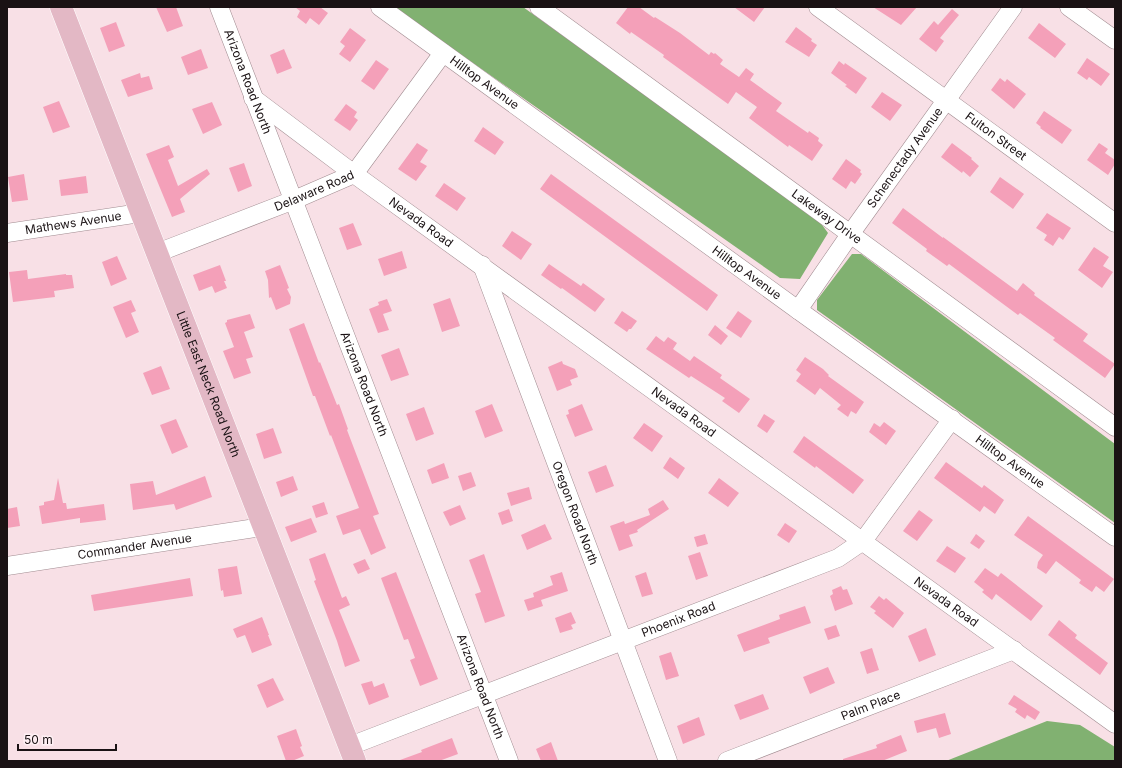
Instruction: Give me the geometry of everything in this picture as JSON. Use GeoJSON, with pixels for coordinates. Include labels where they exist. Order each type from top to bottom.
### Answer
{"type":"FeatureCollection","features":[{"type":"Feature","properties":{"kind":"main road","name":"Little East Neck Road North"},"geometry":{"type":"LineString","coordinates":[[60,7],[352,754]]}},
{"type":"Feature","properties":{"kind":"street","name":"Arizona Road North"},"geometry":{"type":"LineString","coordinates":[[219,7],[510,761]]}},
{"type":"Feature","properties":{"kind":"street","name":"Hilltop Avenue"},"geometry":{"type":"LineString","coordinates":[[380,7],[798,310],[1115,537]]}},
{"type":"Feature","properties":{"kind":"street","name":"Lakeway Drive"},"geometry":{"type":"LineString","coordinates":[[539,7],[851,233],[1115,427]]}},
{"type":"Feature","properties":{"kind":"street","name":"Fulton Street"},"geometry":{"type":"LineString","coordinates":[[818,7],[1115,223]]}},
{"type":"Feature","properties":{"kind":"street","name":"Schenectady Avenue"},"geometry":{"type":"LineString","coordinates":[[798,310],[851,233],[1013,7]]}},
{"type":"Feature","properties":{"kind":"street"},"geometry":{"type":"LineString","coordinates":[[1069,7],[1115,40]]}},
{"type":"Feature","properties":{"kind":"street","name":"Delaware Road"},"geometry":{"type":"LineString","coordinates":[[157,253],[294,200],[354,174],[443,53]]}},
{"type":"Feature","properties":{"kind":"street","name":"Nevada Road"},"geometry":{"type":"LineString","coordinates":[[253,98],[354,174],[482,265],[1115,724]]}},
{"type":"Feature","properties":{"kind":"street","name":"Mathews Avenue"},"geometry":{"type":"LineString","coordinates":[[7,233],[140,213]]}},
{"type":"Feature","properties":{"kind":"street","name":"Oregon Road North"},"geometry":{"type":"LineString","coordinates":[[482,265],[668,761]]}},
{"type":"Feature","properties":{"kind":"street","name":"Phoenix Road"},"geometry":{"type":"LineString","coordinates":[[352,754],[484,694],[624,642],[838,558],[863,541],[952,419]]}},
{"type":"Feature","properties":{"kind":"street","name":"Commander Avenue"},"geometry":{"type":"LineString","coordinates":[[7,566],[262,527]]}},
{"type":"Feature","properties":{"kind":"street","name":"Palm Place"},"geometry":{"type":"LineString","coordinates":[[727,761],[1014,650]]}},
{"type":"Feature","properties":{"kind":"green space"},"geometry":{"type":"Polygon","coordinates":[[[393,7],[523,7],[817,218],[828,233],[800,279],[780,278],[393,7]]]}},
{"type":"Feature","properties":{"kind":"green space"},"geometry":{"type":"Polygon","coordinates":[[[852,254],[861,254],[1115,444],[1115,523],[817,310],[817,300],[852,254]]]}},
{"type":"Feature","properties":{"kind":"green space"},"geometry":{"type":"Polygon","coordinates":[[[1047,721],[1080,725],[1115,747],[1115,761],[946,761],[1047,721]]]}},
{"type":"Feature","properties":{"kind":"building"},"geometry":{"type":"Polygon","coordinates":[[[156,7],[176,7],[183,26],[167,32],[156,7]]]}},
{"type":"Feature","properties":{"kind":"building"},"geometry":{"type":"Polygon","coordinates":[[[295,7],[320,7],[328,13],[319,25],[310,18],[306,24],[297,17],[300,11],[295,7]]]}},
{"type":"Feature","properties":{"kind":"building"},"geometry":{"type":"Polygon","coordinates":[[[628,7],[639,7],[654,18],[655,17],[680,33],[709,55],[711,52],[714,54],[715,53],[723,60],[720,64],[739,77],[746,68],[754,74],[750,80],[782,103],[776,111],[808,133],[809,131],[819,138],[818,141],[823,145],[812,161],[789,145],[788,147],[749,118],[757,107],[736,92],[728,104],[663,57],[664,55],[631,32],[630,34],[616,23],[628,7]]]}},
{"type":"Feature","properties":{"kind":"building"},"geometry":{"type":"Polygon","coordinates":[[[734,7],[765,7],[754,22],[734,7]]]}},
{"type":"Feature","properties":{"kind":"building"},"geometry":{"type":"Polygon","coordinates":[[[873,7],[917,7],[901,25],[873,7]]]}},
{"type":"Feature","properties":{"kind":"building"},"geometry":{"type":"Polygon","coordinates":[[[952,9],[959,15],[940,38],[944,41],[936,52],[919,39],[934,21],[938,25],[952,9]]]}},
{"type":"Feature","properties":{"kind":"building"},"geometry":{"type":"Polygon","coordinates":[[[116,22],[125,46],[109,52],[100,28],[116,22]]]}},
{"type":"Feature","properties":{"kind":"building"},"geometry":{"type":"Polygon","coordinates":[[[1039,23],[1066,44],[1055,58],[1028,38],[1039,23]]]}},
{"type":"Feature","properties":{"kind":"building"},"geometry":{"type":"Polygon","coordinates":[[[796,27],[812,39],[811,41],[817,45],[809,57],[785,42],[796,27]]]}},
{"type":"Feature","properties":{"kind":"building"},"geometry":{"type":"Polygon","coordinates":[[[350,28],[366,40],[350,62],[339,54],[345,46],[340,42],[350,28]]]}},
{"type":"Feature","properties":{"kind":"building"},"geometry":{"type":"Polygon","coordinates":[[[201,49],[208,68],[188,75],[181,57],[201,49]]]}},
{"type":"Feature","properties":{"kind":"building"},"geometry":{"type":"Polygon","coordinates":[[[284,49],[292,68],[277,74],[270,55],[284,49]]]}},
{"type":"Feature","properties":{"kind":"building"},"geometry":{"type":"Polygon","coordinates":[[[1087,58],[1110,74],[1101,86],[1089,77],[1087,80],[1077,73],[1087,58]]]}},
{"type":"Feature","properties":{"kind":"building"},"geometry":{"type":"Polygon","coordinates":[[[376,60],[389,69],[374,90],[361,81],[376,60]]]}},
{"type":"Feature","properties":{"kind":"building"},"geometry":{"type":"Polygon","coordinates":[[[839,61],[844,65],[845,63],[867,78],[856,94],[831,73],[839,61]]]}},
{"type":"Feature","properties":{"kind":"building"},"geometry":{"type":"Polygon","coordinates":[[[140,73],[141,78],[149,76],[153,89],[128,97],[121,80],[140,73]]]}},
{"type":"Feature","properties":{"kind":"building"},"geometry":{"type":"Polygon","coordinates":[[[1000,78],[1005,82],[1007,79],[1026,94],[1014,109],[991,90],[1000,78]]]}},
{"type":"Feature","properties":{"kind":"building"},"geometry":{"type":"Polygon","coordinates":[[[882,92],[902,105],[890,121],[871,107],[882,92]]]}},
{"type":"Feature","properties":{"kind":"building"},"geometry":{"type":"Polygon","coordinates":[[[59,101],[70,127],[53,133],[43,107],[59,101]]]}},
{"type":"Feature","properties":{"kind":"building"},"geometry":{"type":"Polygon","coordinates":[[[212,102],[222,125],[203,134],[192,109],[212,102]]]}},
{"type":"Feature","properties":{"kind":"building"},"geometry":{"type":"Polygon","coordinates":[[[346,104],[357,112],[354,117],[358,120],[350,131],[334,120],[346,104]]]}},
{"type":"Feature","properties":{"kind":"building"},"geometry":{"type":"Polygon","coordinates":[[[1044,111],[1072,130],[1062,144],[1040,128],[1041,127],[1036,123],[1044,111]]]}},
{"type":"Feature","properties":{"kind":"building"},"geometry":{"type":"Polygon","coordinates":[[[483,127],[504,142],[495,155],[474,141],[483,127]]]}},
{"type":"Feature","properties":{"kind":"building"},"geometry":{"type":"Polygon","coordinates":[[[417,143],[428,150],[420,162],[427,166],[416,181],[398,169],[417,143]]]}},
{"type":"Feature","properties":{"kind":"building"},"geometry":{"type":"Polygon","coordinates":[[[952,143],[972,158],[971,159],[979,166],[970,177],[963,171],[962,173],[941,157],[952,143]]]}},
{"type":"Feature","properties":{"kind":"building"},"geometry":{"type":"Polygon","coordinates":[[[1099,143],[1108,149],[1105,153],[1115,160],[1115,164],[1108,175],[1087,160],[1099,143]]]}},
{"type":"Feature","properties":{"kind":"building"},"geometry":{"type":"Polygon","coordinates":[[[169,145],[174,157],[168,160],[178,186],[207,169],[210,174],[180,199],[185,212],[172,217],[146,154],[169,145]]]}},
{"type":"Feature","properties":{"kind":"building"},"geometry":{"type":"Polygon","coordinates":[[[846,159],[861,170],[860,172],[862,174],[855,184],[851,181],[846,189],[832,179],[846,159]]]}},
{"type":"Feature","properties":{"kind":"building"},"geometry":{"type":"Polygon","coordinates":[[[244,163],[252,186],[238,192],[229,168],[244,163]]]}},
{"type":"Feature","properties":{"kind":"building"},"geometry":{"type":"Polygon","coordinates":[[[24,174],[28,200],[12,202],[8,177],[24,174]]]}},
{"type":"Feature","properties":{"kind":"building"},"geometry":{"type":"Polygon","coordinates":[[[551,174],[718,295],[707,311],[540,189],[551,174]]]}},
{"type":"Feature","properties":{"kind":"building"},"geometry":{"type":"Polygon","coordinates":[[[86,176],[88,193],[61,196],[59,180],[86,176]]]}},
{"type":"Feature","properties":{"kind":"building"},"geometry":{"type":"Polygon","coordinates":[[[1000,177],[1024,194],[1013,209],[990,192],[1000,177]]]}},
{"type":"Feature","properties":{"kind":"building"},"geometry":{"type":"Polygon","coordinates":[[[444,183],[466,198],[457,211],[435,196],[444,183]]]}},
{"type":"Feature","properties":{"kind":"building"},"geometry":{"type":"Polygon","coordinates":[[[903,208],[1017,291],[1023,283],[1035,293],[1034,295],[1088,334],[1083,341],[1115,364],[1105,378],[1053,340],[1055,338],[1020,313],[1018,315],[949,264],[947,266],[892,223],[903,208]]]}},
{"type":"Feature","properties":{"kind":"building"},"geometry":{"type":"Polygon","coordinates":[[[1047,213],[1071,228],[1063,240],[1059,237],[1053,246],[1044,240],[1047,235],[1036,228],[1047,213]]]}},
{"type":"Feature","properties":{"kind":"building"},"geometry":{"type":"Polygon","coordinates":[[[353,223],[362,245],[347,250],[339,228],[353,223]]]}},
{"type":"Feature","properties":{"kind":"building"},"geometry":{"type":"Polygon","coordinates":[[[512,231],[532,244],[521,260],[502,246],[512,231]]]}},
{"type":"Feature","properties":{"kind":"building"},"geometry":{"type":"Polygon","coordinates":[[[1094,247],[1109,257],[1103,266],[1113,272],[1102,288],[1078,270],[1094,247]]]}},
{"type":"Feature","properties":{"kind":"building"},"geometry":{"type":"Polygon","coordinates":[[[402,251],[407,268],[384,276],[378,259],[402,251]]]}},
{"type":"Feature","properties":{"kind":"building"},"geometry":{"type":"Polygon","coordinates":[[[117,256],[127,279],[111,286],[102,262],[117,256]]]}},
{"type":"Feature","properties":{"kind":"building"},"geometry":{"type":"Polygon","coordinates":[[[549,264],[581,286],[583,283],[605,299],[595,312],[541,275],[549,264]]]}},
{"type":"Feature","properties":{"kind":"building"},"geometry":{"type":"Polygon","coordinates":[[[220,265],[227,288],[215,293],[212,286],[199,291],[193,275],[220,265]]]}},
{"type":"Feature","properties":{"kind":"building"},"geometry":{"type":"Polygon","coordinates":[[[280,265],[291,297],[290,304],[276,310],[271,297],[269,298],[268,280],[265,271],[280,265]]]}},
{"type":"Feature","properties":{"kind":"building"},"geometry":{"type":"Polygon","coordinates":[[[27,270],[28,279],[66,274],[72,275],[74,288],[54,291],[55,297],[13,302],[9,272],[27,270]]]}},
{"type":"Feature","properties":{"kind":"building"},"geometry":{"type":"Polygon","coordinates":[[[450,298],[460,326],[442,332],[433,304],[450,298]]]}},
{"type":"Feature","properties":{"kind":"building"},"geometry":{"type":"Polygon","coordinates":[[[387,299],[392,311],[383,314],[389,330],[378,333],[369,309],[379,305],[378,302],[387,299]]]}},
{"type":"Feature","properties":{"kind":"building"},"geometry":{"type":"Polygon","coordinates":[[[131,300],[136,311],[131,313],[139,332],[126,338],[113,307],[131,300]]]}},
{"type":"Feature","properties":{"kind":"building"},"geometry":{"type":"Polygon","coordinates":[[[622,311],[637,321],[627,332],[614,323],[622,311]]]}},
{"type":"Feature","properties":{"kind":"building"},"geometry":{"type":"Polygon","coordinates":[[[738,311],[752,321],[741,338],[726,328],[738,311]]]}},
{"type":"Feature","properties":{"kind":"building"},"geometry":{"type":"Polygon","coordinates":[[[250,314],[255,328],[244,332],[253,357],[246,359],[251,373],[234,379],[223,351],[234,347],[225,323],[227,320],[250,314]]]}},
{"type":"Feature","properties":{"kind":"building"},"geometry":{"type":"Polygon","coordinates":[[[304,323],[337,405],[339,404],[348,429],[347,430],[379,514],[373,516],[386,548],[371,555],[360,529],[343,535],[336,516],[359,508],[315,396],[313,396],[289,329],[304,323]]]}},
{"type":"Feature","properties":{"kind":"building"},"geometry":{"type":"Polygon","coordinates":[[[715,325],[728,336],[721,345],[708,335],[715,325]]]}},
{"type":"Feature","properties":{"kind":"building"},"geometry":{"type":"Polygon","coordinates":[[[656,336],[664,342],[668,337],[677,343],[673,349],[690,361],[694,356],[722,375],[720,378],[750,399],[739,413],[722,401],[725,398],[691,376],[689,378],[646,349],[656,336]]]}},
{"type":"Feature","properties":{"kind":"building"},"geometry":{"type":"Polygon","coordinates":[[[399,348],[409,375],[391,381],[381,355],[399,348]]]}},
{"type":"Feature","properties":{"kind":"building"},"geometry":{"type":"Polygon","coordinates":[[[805,357],[823,369],[829,375],[828,376],[864,402],[856,414],[851,411],[848,417],[837,409],[841,405],[820,388],[815,395],[796,381],[801,374],[796,370],[805,357]]]}},
{"type":"Feature","properties":{"kind":"building"},"geometry":{"type":"Polygon","coordinates":[[[562,361],[563,364],[575,369],[578,377],[570,380],[572,385],[557,391],[548,367],[562,361]]]}},
{"type":"Feature","properties":{"kind":"building"},"geometry":{"type":"Polygon","coordinates":[[[161,366],[170,389],[152,395],[143,373],[161,366]]]}},
{"type":"Feature","properties":{"kind":"building"},"geometry":{"type":"Polygon","coordinates":[[[492,404],[503,431],[485,438],[475,411],[492,404]]]}},
{"type":"Feature","properties":{"kind":"building"},"geometry":{"type":"Polygon","coordinates":[[[582,404],[593,430],[575,437],[566,415],[569,414],[568,410],[582,404]]]}},
{"type":"Feature","properties":{"kind":"building"},"geometry":{"type":"Polygon","coordinates":[[[424,407],[434,434],[416,441],[406,414],[424,407]]]}},
{"type":"Feature","properties":{"kind":"building"},"geometry":{"type":"Polygon","coordinates":[[[764,414],[775,421],[767,433],[757,426],[764,414]]]}},
{"type":"Feature","properties":{"kind":"building"},"geometry":{"type":"Polygon","coordinates":[[[176,419],[188,447],[172,454],[160,425],[176,419]]]}},
{"type":"Feature","properties":{"kind":"building"},"geometry":{"type":"Polygon","coordinates":[[[884,422],[896,431],[886,445],[869,432],[874,423],[880,427],[884,422]]]}},
{"type":"Feature","properties":{"kind":"building"},"geometry":{"type":"Polygon","coordinates":[[[644,423],[663,436],[652,452],[633,438],[644,423]]]}},
{"type":"Feature","properties":{"kind":"building"},"geometry":{"type":"Polygon","coordinates":[[[273,428],[282,453],[264,459],[256,434],[273,428]]]}},
{"type":"Feature","properties":{"kind":"building"},"geometry":{"type":"Polygon","coordinates":[[[804,436],[864,480],[853,494],[816,466],[815,468],[793,452],[804,436]]]}},
{"type":"Feature","properties":{"kind":"building"},"geometry":{"type":"Polygon","coordinates":[[[670,457],[685,468],[678,479],[663,468],[670,457]]]}},
{"type":"Feature","properties":{"kind":"building"},"geometry":{"type":"Polygon","coordinates":[[[946,462],[982,488],[984,485],[1004,500],[995,514],[984,506],[980,512],[934,478],[946,462]]]}},
{"type":"Feature","properties":{"kind":"building"},"geometry":{"type":"Polygon","coordinates":[[[444,463],[449,478],[432,484],[427,470],[444,463]]]}},
{"type":"Feature","properties":{"kind":"building"},"geometry":{"type":"Polygon","coordinates":[[[606,465],[614,486],[596,493],[588,472],[606,465]]]}},
{"type":"Feature","properties":{"kind":"building"},"geometry":{"type":"Polygon","coordinates":[[[471,472],[476,486],[463,491],[458,476],[471,472]]]}},
{"type":"Feature","properties":{"kind":"building"},"geometry":{"type":"Polygon","coordinates":[[[205,476],[212,497],[176,510],[174,504],[133,510],[130,484],[153,481],[156,495],[205,476]]]}},
{"type":"Feature","properties":{"kind":"building"},"geometry":{"type":"Polygon","coordinates":[[[293,476],[298,490],[281,497],[276,482],[293,476]]]}},
{"type":"Feature","properties":{"kind":"building"},"geometry":{"type":"Polygon","coordinates":[[[58,478],[63,503],[66,503],[67,509],[104,504],[106,520],[80,523],[80,518],[42,524],[39,506],[44,505],[44,502],[54,500],[58,478]]]}},
{"type":"Feature","properties":{"kind":"building"},"geometry":{"type":"Polygon","coordinates":[[[719,478],[739,493],[728,507],[708,493],[719,478]]]}},
{"type":"Feature","properties":{"kind":"building"},"geometry":{"type":"Polygon","coordinates":[[[529,487],[532,499],[511,506],[507,493],[529,487]]]}},
{"type":"Feature","properties":{"kind":"building"},"geometry":{"type":"Polygon","coordinates":[[[663,500],[669,509],[637,530],[638,532],[629,535],[633,546],[619,551],[610,526],[624,521],[625,524],[650,515],[648,509],[663,500]]]}},
{"type":"Feature","properties":{"kind":"building"},"geometry":{"type":"Polygon","coordinates":[[[324,502],[328,514],[316,518],[312,506],[324,502]]]}},
{"type":"Feature","properties":{"kind":"building"},"geometry":{"type":"Polygon","coordinates":[[[460,505],[466,519],[450,526],[443,512],[460,505]]]}},
{"type":"Feature","properties":{"kind":"building"},"geometry":{"type":"Polygon","coordinates":[[[17,507],[20,526],[7,528],[7,509],[17,507]]]}},
{"type":"Feature","properties":{"kind":"building"},"geometry":{"type":"Polygon","coordinates":[[[509,509],[513,521],[502,525],[498,513],[509,509]]]}},
{"type":"Feature","properties":{"kind":"building"},"geometry":{"type":"Polygon","coordinates":[[[919,510],[933,520],[917,541],[903,531],[919,510]]]}},
{"type":"Feature","properties":{"kind":"building"},"geometry":{"type":"Polygon","coordinates":[[[1028,516],[1114,579],[1104,592],[1096,586],[1092,592],[1079,583],[1081,580],[1056,561],[1046,574],[1037,568],[1038,562],[1043,555],[1014,535],[1028,516]]]}},
{"type":"Feature","properties":{"kind":"building"},"geometry":{"type":"Polygon","coordinates":[[[311,518],[317,532],[291,542],[285,527],[311,518]]]}},
{"type":"Feature","properties":{"kind":"building"},"geometry":{"type":"Polygon","coordinates":[[[785,523],[797,531],[789,543],[777,535],[785,523]]]}},
{"type":"Feature","properties":{"kind":"building"},"geometry":{"type":"Polygon","coordinates":[[[545,524],[552,539],[527,550],[521,535],[545,524]]]}},
{"type":"Feature","properties":{"kind":"building"},"geometry":{"type":"Polygon","coordinates":[[[705,534],[708,544],[697,547],[694,537],[705,534]]]}},
{"type":"Feature","properties":{"kind":"building"},"geometry":{"type":"Polygon","coordinates":[[[976,534],[985,541],[979,549],[970,543],[976,534]]]}},
{"type":"Feature","properties":{"kind":"building"},"geometry":{"type":"Polygon","coordinates":[[[947,546],[966,558],[955,573],[936,561],[947,546]]]}},
{"type":"Feature","properties":{"kind":"building"},"geometry":{"type":"Polygon","coordinates":[[[700,552],[708,576],[696,580],[688,556],[700,552]]]}},
{"type":"Feature","properties":{"kind":"building"},"geometry":{"type":"Polygon","coordinates":[[[325,553],[342,598],[346,596],[350,605],[339,610],[360,661],[345,667],[337,641],[314,581],[316,580],[309,559],[325,553]]]}},
{"type":"Feature","properties":{"kind":"building"},"geometry":{"type":"Polygon","coordinates":[[[484,554],[505,616],[485,623],[475,594],[481,592],[469,560],[484,554]]]}},
{"type":"Feature","properties":{"kind":"building"},"geometry":{"type":"Polygon","coordinates":[[[365,559],[370,569],[358,574],[353,564],[365,559]]]}},
{"type":"Feature","properties":{"kind":"building"},"geometry":{"type":"Polygon","coordinates":[[[237,566],[242,594],[224,597],[223,590],[221,591],[218,569],[237,566]]]}},
{"type":"Feature","properties":{"kind":"building"},"geometry":{"type":"Polygon","coordinates":[[[985,568],[998,577],[1001,573],[1043,606],[1031,621],[996,594],[992,600],[982,592],[984,590],[974,582],[985,568]]]}},
{"type":"Feature","properties":{"kind":"building"},"geometry":{"type":"Polygon","coordinates":[[[396,572],[438,679],[420,686],[410,660],[415,658],[408,639],[404,640],[381,578],[396,572]]]}},
{"type":"Feature","properties":{"kind":"building"},"geometry":{"type":"Polygon","coordinates":[[[562,572],[568,591],[541,600],[543,606],[528,611],[524,600],[534,597],[533,593],[553,585],[550,576],[562,572]]]}},
{"type":"Feature","properties":{"kind":"building"},"geometry":{"type":"Polygon","coordinates":[[[646,572],[653,594],[642,597],[635,576],[646,572]]]}},
{"type":"Feature","properties":{"kind":"building"},"geometry":{"type":"Polygon","coordinates":[[[190,578],[193,596],[94,611],[91,595],[190,578]]]}},
{"type":"Feature","properties":{"kind":"building"},"geometry":{"type":"Polygon","coordinates":[[[841,586],[843,590],[847,589],[853,604],[835,611],[830,596],[833,594],[832,590],[841,586]]]}},
{"type":"Feature","properties":{"kind":"building"},"geometry":{"type":"Polygon","coordinates":[[[879,596],[884,600],[886,598],[904,613],[893,628],[874,613],[876,611],[870,607],[879,596]]]}},
{"type":"Feature","properties":{"kind":"building"},"geometry":{"type":"Polygon","coordinates":[[[805,606],[811,623],[768,638],[770,643],[744,652],[737,635],[780,619],[779,615],[805,606]]]}},
{"type":"Feature","properties":{"kind":"building"},"geometry":{"type":"Polygon","coordinates":[[[571,612],[576,623],[571,625],[573,629],[560,633],[555,618],[571,612]]]}},
{"type":"Feature","properties":{"kind":"building"},"geometry":{"type":"Polygon","coordinates":[[[262,617],[272,645],[252,653],[245,635],[237,638],[233,629],[262,617]]]}},
{"type":"Feature","properties":{"kind":"building"},"geometry":{"type":"Polygon","coordinates":[[[1059,620],[1077,635],[1075,638],[1108,663],[1100,675],[1048,635],[1059,620]]]}},
{"type":"Feature","properties":{"kind":"building"},"geometry":{"type":"Polygon","coordinates":[[[836,625],[840,636],[828,640],[824,629],[836,625]]]}},
{"type":"Feature","properties":{"kind":"building"},"geometry":{"type":"Polygon","coordinates":[[[926,628],[936,655],[919,662],[908,636],[926,628]]]}},
{"type":"Feature","properties":{"kind":"building"},"geometry":{"type":"Polygon","coordinates":[[[872,648],[879,670],[867,674],[860,652],[872,648]]]}},
{"type":"Feature","properties":{"kind":"building"},"geometry":{"type":"Polygon","coordinates":[[[671,652],[679,676],[666,680],[659,656],[671,652]]]}},
{"type":"Feature","properties":{"kind":"building"},"geometry":{"type":"Polygon","coordinates":[[[828,667],[835,683],[810,694],[803,677],[828,667]]]}},
{"type":"Feature","properties":{"kind":"building"},"geometry":{"type":"Polygon","coordinates":[[[273,678],[284,700],[267,708],[257,685],[273,678]]]}},
{"type":"Feature","properties":{"kind":"building"},"geometry":{"type":"Polygon","coordinates":[[[372,681],[374,687],[384,683],[389,697],[369,705],[361,684],[372,681]]]}},
{"type":"Feature","properties":{"kind":"building"},"geometry":{"type":"Polygon","coordinates":[[[763,694],[769,709],[740,720],[734,705],[763,694]]]}},
{"type":"Feature","properties":{"kind":"building"},"geometry":{"type":"Polygon","coordinates":[[[1014,695],[1040,712],[1035,720],[1027,715],[1025,719],[1015,712],[1017,709],[1008,704],[1014,695]]]}},
{"type":"Feature","properties":{"kind":"building"},"geometry":{"type":"Polygon","coordinates":[[[945,713],[951,734],[939,738],[936,728],[917,733],[914,721],[945,713]]]}},
{"type":"Feature","properties":{"kind":"building"},"geometry":{"type":"Polygon","coordinates":[[[699,717],[705,735],[683,744],[677,726],[699,717]]]}},
{"type":"Feature","properties":{"kind":"building"},"geometry":{"type":"Polygon","coordinates":[[[296,729],[302,746],[300,747],[304,756],[292,761],[286,761],[277,736],[296,729]]]}},
{"type":"Feature","properties":{"kind":"building"},"geometry":{"type":"Polygon","coordinates":[[[901,735],[907,751],[882,761],[843,761],[843,759],[877,748],[876,745],[901,735]]]}},
{"type":"Feature","properties":{"kind":"building"},"geometry":{"type":"Polygon","coordinates":[[[452,738],[458,754],[439,761],[400,761],[422,752],[421,750],[452,738]]]}},
{"type":"Feature","properties":{"kind":"building"},"geometry":{"type":"Polygon","coordinates":[[[551,742],[558,761],[541,761],[536,749],[551,742]]]}}]}
